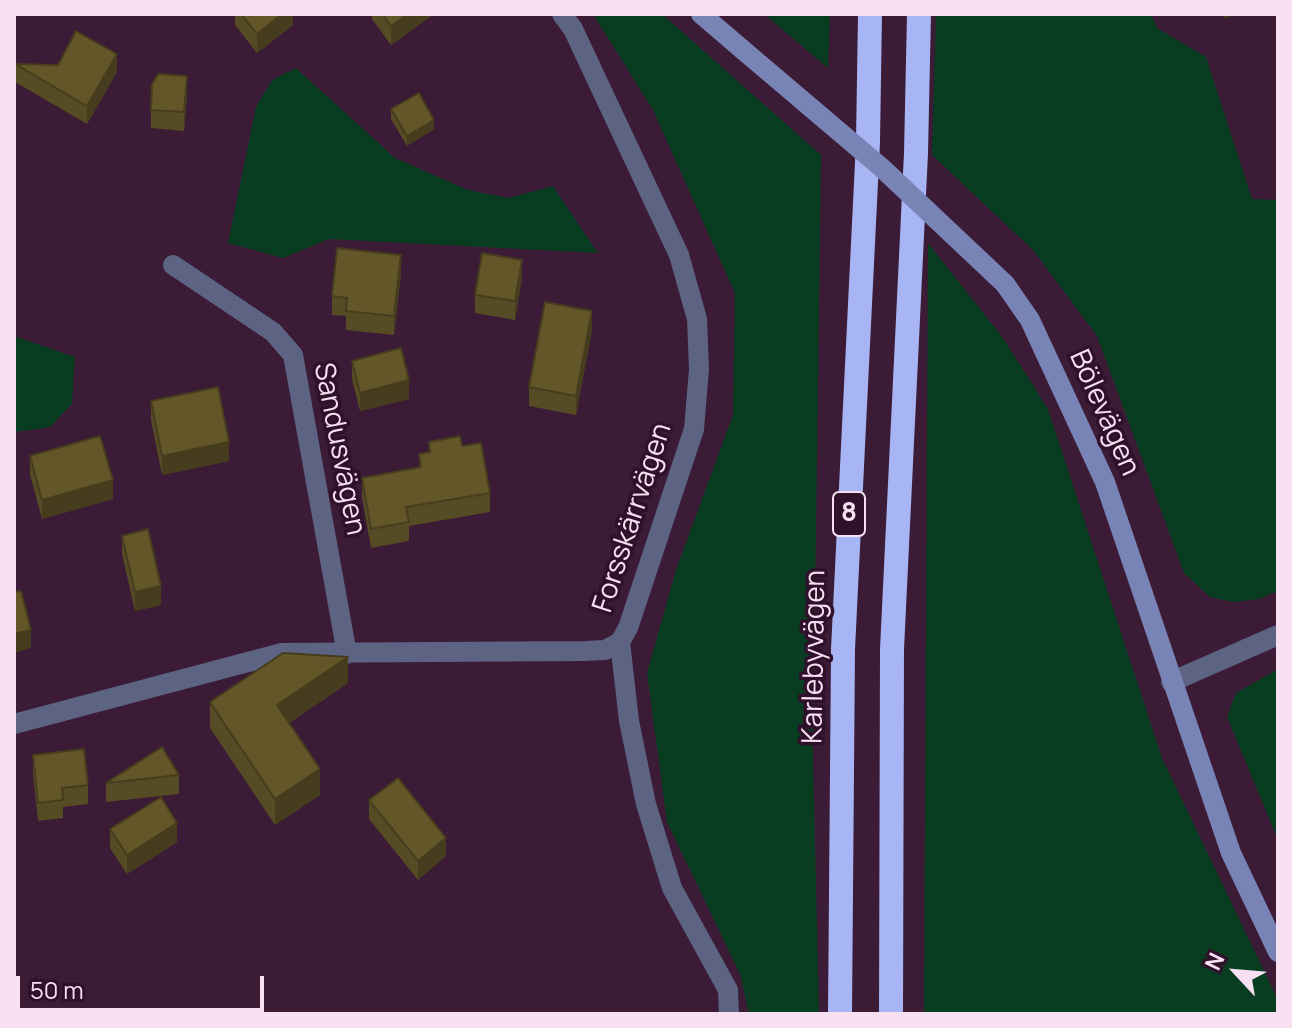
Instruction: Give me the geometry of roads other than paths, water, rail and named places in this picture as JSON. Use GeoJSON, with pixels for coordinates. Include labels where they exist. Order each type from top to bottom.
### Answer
{"type":"FeatureCollection","features":[{"type":"Feature","properties":{"kind":"highway","name":"Karlebyvägen"},"geometry":{"type":"LineString","coordinates":[[840,1014],[843,649],[868,142],[870,14]]}},
{"type":"Feature","properties":{"kind":"highway","name":"8"},"geometry":{"type":"LineString","coordinates":[[891,1014],[892,649],[916,153],[919,14]]}},
{"type":"Feature","properties":{"kind":"main road","name":"Bölevägen"},"geometry":{"type":"LineString","coordinates":[[701,14],[882,168],[1005,284],[1036,332],[1105,482],[1231,853],[1278,952]]}},
{"type":"Feature","properties":{"kind":"street","name":"Forsskärrvägen"},"geometry":{"type":"LineString","coordinates":[[14,724],[282,653],[585,651],[605,650],[620,642],[628,628],[694,429],[699,369],[697,319],[679,255],[573,29],[562,14]]}},
{"type":"Feature","properties":{"kind":"street","name":"Sandusvägen"},"geometry":{"type":"LineString","coordinates":[[173,265],[273,332],[293,355],[347,654]]}},
{"type":"Feature","properties":{"kind":"street"},"geometry":{"type":"LineString","coordinates":[[1171,682],[1278,635]]}},
{"type":"Feature","properties":{"kind":"street"},"geometry":{"type":"LineString","coordinates":[[620,642],[629,721],[646,804],[672,888],[728,990],[729,1014]]}}]}
